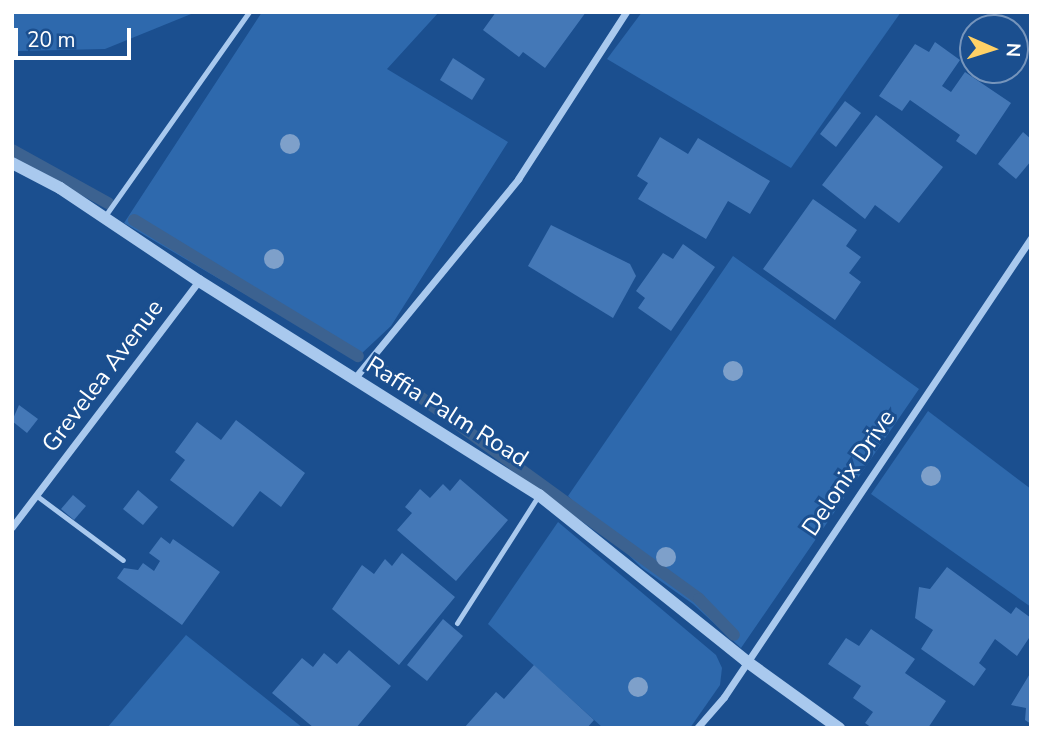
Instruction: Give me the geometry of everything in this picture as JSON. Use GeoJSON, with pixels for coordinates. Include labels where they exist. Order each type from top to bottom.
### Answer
{"type":"FeatureCollection","features":[{"type":"Feature","properties":{"kind":"street"},"geometry":{"type":"LineString","coordinates":[[354,379],[518,179],[626,12]]}},
{"type":"Feature","properties":{"kind":"street","name":"Raffia Palm Road"},"geometry":{"type":"LineString","coordinates":[[12,163],[104,216],[199,281],[539,495],[746,662],[839,728]]}},
{"type":"Feature","properties":{"kind":"street","name":"Delonix Drive"},"geometry":{"type":"LineString","coordinates":[[697,728],[724,697],[1031,238]]}},
{"type":"Feature","properties":{"kind":"street","name":"Grevelea Avenue"},"geometry":{"type":"LineString","coordinates":[[12,527],[199,281]]}},
{"type":"Feature","properties":{"kind":"lane"},"geometry":{"type":"LineString","coordinates":[[104,216],[249,12]]}},
{"type":"Feature","properties":{"kind":"lane"},"geometry":{"type":"LineString","coordinates":[[457,623],[539,495]]}},
{"type":"Feature","properties":{"kind":"lane"},"geometry":{"type":"LineString","coordinates":[[37,496],[123,560]]}},
{"type":"Feature","properties":{"kind":"shaded area"},"geometry":{"type":"Polygon","coordinates":[[[12,12],[196,12],[105,49],[18,51],[12,49],[12,12]]]}},
{"type":"Feature","properties":{"kind":"shaded area"},"geometry":{"type":"Polygon","coordinates":[[[262,12],[439,12],[387,69],[508,142],[391,326],[361,354],[347,354],[124,223],[262,12]]]}},
{"type":"Feature","properties":{"kind":"shaded area"},"geometry":{"type":"Polygon","coordinates":[[[642,12],[901,12],[791,168],[607,59],[642,12]]]}},
{"type":"Feature","properties":{"kind":"shaded area"},"geometry":{"type":"Polygon","coordinates":[[[733,256],[919,389],[741,648],[693,604],[642,568],[568,496],[733,256]]]}},
{"type":"Feature","properties":{"kind":"shaded area"},"geometry":{"type":"Polygon","coordinates":[[[928,411],[1031,489],[1031,607],[871,494],[928,411]]]}},
{"type":"Feature","properties":{"kind":"shaded area"},"geometry":{"type":"Polygon","coordinates":[[[558,522],[716,655],[722,668],[720,685],[690,728],[603,728],[488,624],[558,522]]]}},
{"type":"Feature","properties":{"kind":"shaded area"},"geometry":{"type":"Polygon","coordinates":[[[186,635],[303,728],[107,728],[186,635]]]}},
{"type":"Feature","properties":{"kind":"building"},"geometry":{"type":"Polygon","coordinates":[[[496,12],[586,12],[545,68],[523,52],[519,57],[483,30],[496,12]]]}},
{"type":"Feature","properties":{"kind":"building"},"geometry":{"type":"Polygon","coordinates":[[[935,42],[959,59],[942,86],[951,92],[959,81],[959,84],[983,84],[1011,103],[976,155],[956,141],[960,135],[910,100],[902,111],[879,96],[915,44],[929,52],[935,42]]]}},
{"type":"Feature","properties":{"kind":"building"},"geometry":{"type":"Polygon","coordinates":[[[453,58],[485,79],[472,100],[440,80],[453,58]]]}},
{"type":"Feature","properties":{"kind":"building"},"geometry":{"type":"Polygon","coordinates":[[[845,101],[861,113],[836,147],[820,134],[845,101]]]}},
{"type":"Feature","properties":{"kind":"building"},"geometry":{"type":"Polygon","coordinates":[[[876,115],[943,167],[899,223],[875,205],[865,219],[822,185],[876,115]]]}},
{"type":"Feature","properties":{"kind":"building"},"geometry":{"type":"Polygon","coordinates":[[[1023,132],[1031,139],[1031,161],[1016,179],[998,164],[1023,132]]]}},
{"type":"Feature","properties":{"kind":"building"},"geometry":{"type":"Polygon","coordinates":[[[660,137],[688,154],[698,138],[770,181],[750,214],[728,201],[706,239],[638,199],[648,183],[637,176],[660,137]]]}},
{"type":"Feature","properties":{"kind":"building"},"geometry":{"type":"Polygon","coordinates":[[[813,199],[857,230],[846,246],[861,257],[849,273],[861,282],[835,320],[763,269],[813,199]]]}},
{"type":"Feature","properties":{"kind":"building"},"geometry":{"type":"Polygon","coordinates":[[[551,225],[630,264],[636,276],[613,318],[528,266],[551,225]]]}},
{"type":"Feature","properties":{"kind":"building"},"geometry":{"type":"Polygon","coordinates":[[[683,244],[715,267],[671,331],[638,308],[645,298],[636,291],[663,253],[673,259],[683,244]]]}},
{"type":"Feature","properties":{"kind":"building"},"geometry":{"type":"Polygon","coordinates":[[[19,405],[38,419],[27,433],[12,421],[19,405]]]}},
{"type":"Feature","properties":{"kind":"building"},"geometry":{"type":"Polygon","coordinates":[[[236,420],[305,473],[281,507],[260,491],[233,527],[170,480],[185,460],[175,452],[197,422],[221,440],[236,420]]]}},
{"type":"Feature","properties":{"kind":"building"},"geometry":{"type":"Polygon","coordinates":[[[460,479],[508,520],[456,581],[397,530],[412,513],[405,507],[420,489],[430,498],[443,484],[450,491],[460,479]]]}},
{"type":"Feature","properties":{"kind":"building"},"geometry":{"type":"Polygon","coordinates":[[[138,490],[158,507],[143,525],[123,509],[138,490]]]}},
{"type":"Feature","properties":{"kind":"building"},"geometry":{"type":"Polygon","coordinates":[[[73,495],[86,506],[74,520],[61,509],[73,495]]]}},
{"type":"Feature","properties":{"kind":"building"},"geometry":{"type":"Polygon","coordinates":[[[161,537],[170,544],[173,539],[220,572],[182,625],[117,578],[124,568],[138,570],[143,563],[154,571],[160,561],[149,553],[161,537]]]}},
{"type":"Feature","properties":{"kind":"building"},"geometry":{"type":"Polygon","coordinates":[[[402,553],[455,597],[399,665],[332,609],[362,565],[374,574],[385,559],[392,566],[402,553]]]}},
{"type":"Feature","properties":{"kind":"building"},"geometry":{"type":"Polygon","coordinates":[[[947,567],[1011,614],[1016,607],[1031,618],[1031,635],[1017,656],[995,639],[979,663],[986,669],[974,686],[921,649],[933,630],[915,618],[919,587],[930,589],[947,567]]]}},
{"type":"Feature","properties":{"kind":"building"},"geometry":{"type":"Polygon","coordinates":[[[443,619],[463,636],[427,681],[407,665],[443,619]]]}},
{"type":"Feature","properties":{"kind":"building"},"geometry":{"type":"Polygon","coordinates":[[[871,629],[915,659],[905,673],[946,701],[928,728],[872,728],[865,723],[873,712],[853,698],[861,686],[828,664],[846,638],[859,646],[871,629]]]}},
{"type":"Feature","properties":{"kind":"building"},"geometry":{"type":"Polygon","coordinates":[[[349,650],[391,686],[356,728],[314,728],[272,693],[302,658],[313,667],[324,653],[337,664],[349,650]]]}},
{"type":"Feature","properties":{"kind":"building"},"geometry":{"type":"Polygon","coordinates":[[[534,665],[594,720],[587,728],[464,728],[496,692],[504,699],[534,665]]]}},
{"type":"Feature","properties":{"kind":"building"},"geometry":{"type":"Polygon","coordinates":[[[1031,672],[1031,724],[1025,720],[1026,708],[1011,705],[1031,672]]]}},
{"type":"Feature","properties":{"kind":"waterway"},"geometry":{"type":"LineString","coordinates":[[12,150],[108,203]]}},
{"type":"Feature","properties":{"kind":"waterway"},"geometry":{"type":"LineString","coordinates":[[134,220],[358,356]]}},
{"type":"Feature","properties":{"kind":"waterway"},"geometry":{"type":"LineString","coordinates":[[383,370],[699,599],[734,635]]}}]}
